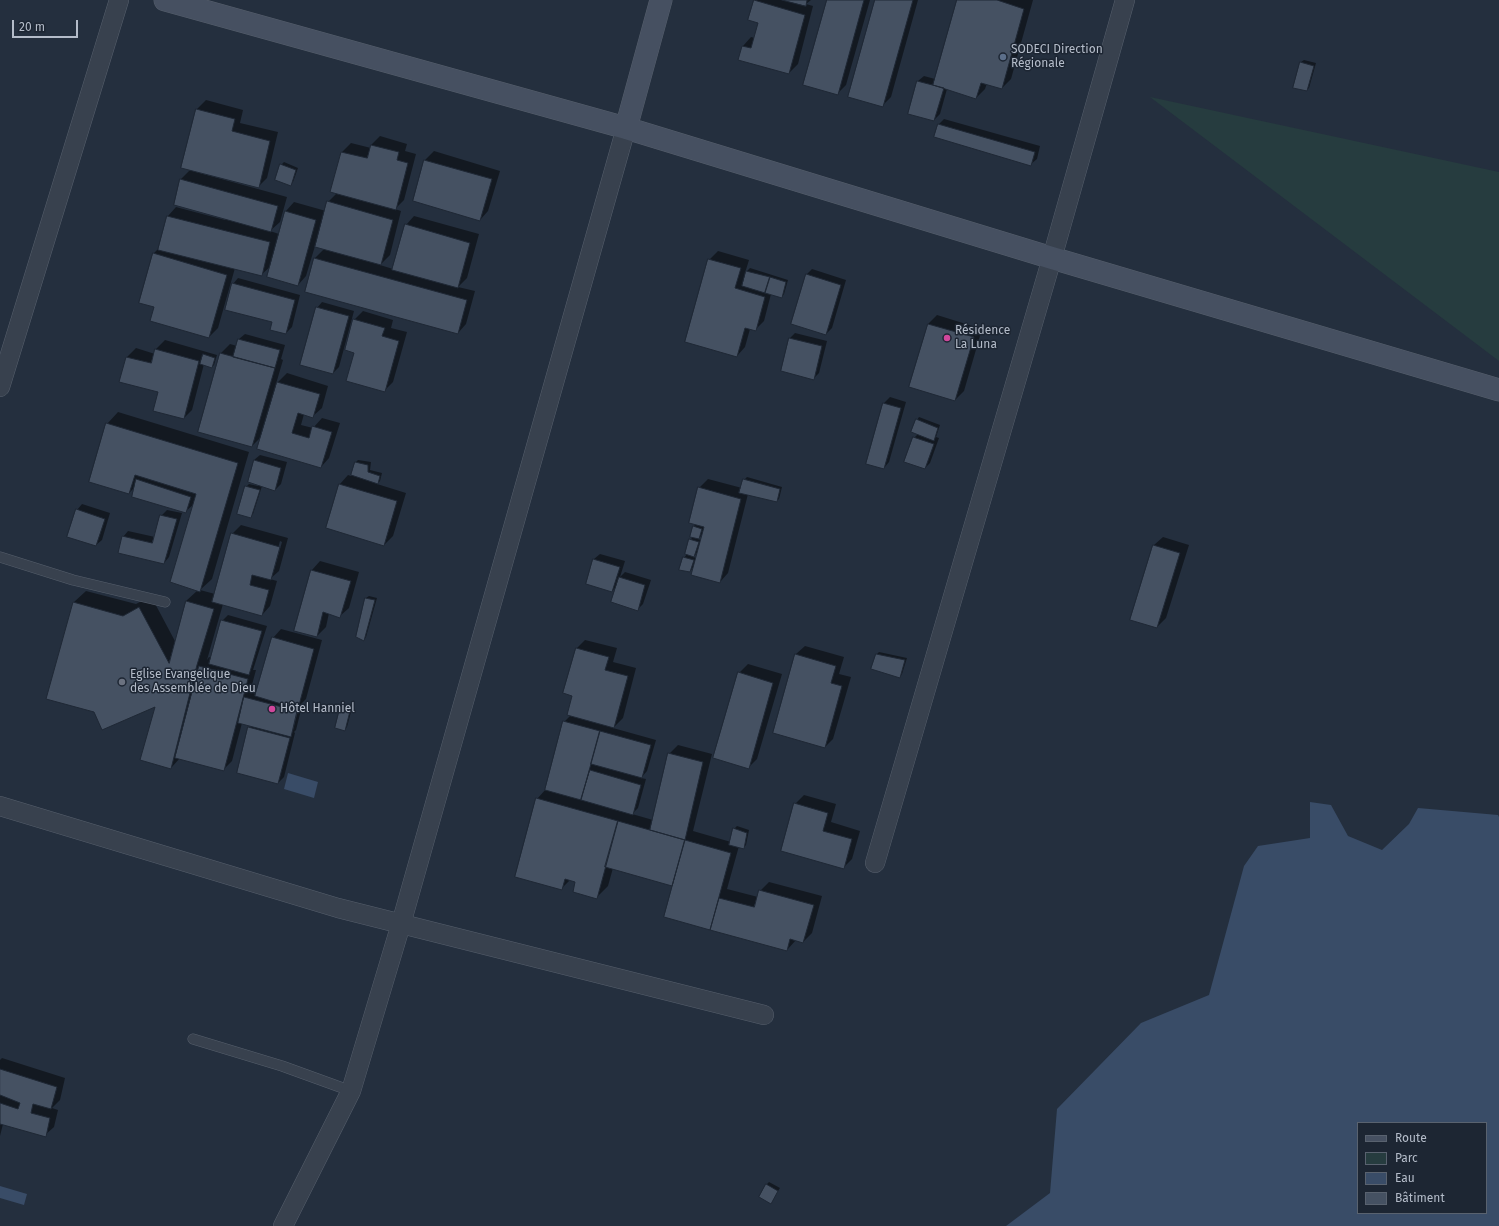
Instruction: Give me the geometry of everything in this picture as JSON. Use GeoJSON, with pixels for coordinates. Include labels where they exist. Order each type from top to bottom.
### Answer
{"type":"FeatureCollection","features":[{"type":"Feature","properties":{"kind":"street"},"geometry":{"type":"LineString","coordinates":[[0,387],[119,0]]}},
{"type":"Feature","properties":{"kind":"street"},"geometry":{"type":"LineString","coordinates":[[165,0],[626,128],[1052,258],[1499,390]]}},
{"type":"Feature","properties":{"kind":"street"},"geometry":{"type":"LineString","coordinates":[[283,1226],[351,1091],[401,924],[661,0]]}},
{"type":"Feature","properties":{"kind":"street"},"geometry":{"type":"LineString","coordinates":[[875,863],[1052,258],[1125,0]]}},
{"type":"Feature","properties":{"kind":"street"},"geometry":{"type":"LineString","coordinates":[[0,806],[338,908],[764,1015]]}},
{"type":"Feature","properties":{"kind":"lane"},"geometry":{"type":"LineString","coordinates":[[0,557],[73,580],[165,602]]}},
{"type":"Feature","properties":{"kind":"lane"},"geometry":{"type":"LineString","coordinates":[[193,1039],[282,1066],[351,1091]]}},
{"type":"Feature","properties":{"kind":"green space"},"geometry":{"type":"Polygon","coordinates":[[[1150,97],[1499,172],[1499,361],[1150,97]]]}},
{"type":"Feature","properties":{"kind":"water"},"geometry":{"type":"Polygon","coordinates":[[[288,773],[318,782],[314,798],[284,789],[288,773]]]}},
{"type":"Feature","properties":{"kind":"water"},"geometry":{"type":"Polygon","coordinates":[[[1310,802],[1331,805],[1348,836],[1382,850],[1409,824],[1418,808],[1498,815],[1499,1226],[1006,1226],[1050,1193],[1057,1109],[1141,1023],[1209,995],[1244,866],[1258,846],[1310,838],[1310,802]]]}},
{"type":"Feature","properties":{"kind":"water"},"geometry":{"type":"Polygon","coordinates":[[[0,1186],[27,1194],[24,1205],[0,1198],[0,1186]]]}},
{"type":"Feature","properties":{"kind":"building"},"geometry":{"type":"Polygon","coordinates":[[[754,0],[805,15],[789,74],[738,60],[742,46],[751,48],[758,23],[748,20],[754,0]]]}},
{"type":"Feature","properties":{"kind":"building"},"geometry":{"type":"Polygon","coordinates":[[[782,0],[807,0],[806,6],[782,0]]]}},
{"type":"Feature","properties":{"kind":"building"},"geometry":{"type":"Polygon","coordinates":[[[827,0],[864,0],[838,95],[803,85],[827,0]]]}},
{"type":"Feature","properties":{"kind":"building"},"geometry":{"type":"Polygon","coordinates":[[[875,0],[913,0],[883,107],[848,97],[875,0]]]}},
{"type":"Feature","properties":{"kind":"building"},"geometry":{"type":"Polygon","coordinates":[[[957,0],[997,0],[1024,9],[1002,89],[981,83],[976,99],[933,85],[957,0]]]}},
{"type":"Feature","properties":{"kind":"building"},"geometry":{"type":"Polygon","coordinates":[[[1300,62],[1314,66],[1307,91],[1293,88],[1300,62]]]}},
{"type":"Feature","properties":{"kind":"building"},"geometry":{"type":"Polygon","coordinates":[[[917,81],[944,88],[934,121],[908,114],[917,81]]]}},
{"type":"Feature","properties":{"kind":"building"},"geometry":{"type":"Polygon","coordinates":[[[196,109],[235,119],[232,131],[270,141],[259,188],[181,168],[196,109]]]}},
{"type":"Feature","properties":{"kind":"building"},"geometry":{"type":"Polygon","coordinates":[[[938,124],[1035,152],[1031,166],[934,137],[938,124]]]}},
{"type":"Feature","properties":{"kind":"building"},"geometry":{"type":"Polygon","coordinates":[[[371,145],[399,152],[397,160],[408,163],[396,210],[330,192],[341,152],[367,158],[371,145]]]}},
{"type":"Feature","properties":{"kind":"building"},"geometry":{"type":"Polygon","coordinates":[[[424,160],[492,179],[480,221],[413,201],[424,160]]]}},
{"type":"Feature","properties":{"kind":"building"},"geometry":{"type":"Polygon","coordinates":[[[280,164],[296,170],[291,186],[275,180],[280,164]]]}},
{"type":"Feature","properties":{"kind":"building"},"geometry":{"type":"Polygon","coordinates":[[[180,179],[278,206],[271,232],[174,205],[180,179]]]}},
{"type":"Feature","properties":{"kind":"building"},"geometry":{"type":"Polygon","coordinates":[[[327,201],[393,220],[381,265],[315,247],[327,201]]]}},
{"type":"Feature","properties":{"kind":"building"},"geometry":{"type":"Polygon","coordinates":[[[285,211],[316,220],[298,286],[267,277],[285,211]]]}},
{"type":"Feature","properties":{"kind":"building"},"geometry":{"type":"Polygon","coordinates":[[[167,216],[270,242],[262,276],[158,250],[167,216]]]}},
{"type":"Feature","properties":{"kind":"building"},"geometry":{"type":"Polygon","coordinates":[[[405,224],[470,243],[458,288],[392,270],[405,224]]]}},
{"type":"Feature","properties":{"kind":"building"},"geometry":{"type":"Polygon","coordinates":[[[153,253],[227,275],[209,338],[150,321],[154,307],[139,303],[153,253]]]}},
{"type":"Feature","properties":{"kind":"building"},"geometry":{"type":"Polygon","coordinates":[[[314,258],[467,300],[458,334],[305,292],[314,258]]]}},
{"type":"Feature","properties":{"kind":"building"},"geometry":{"type":"Polygon","coordinates":[[[708,259],[741,268],[735,288],[765,297],[756,331],[745,328],[737,357],[685,342],[708,259]]]}},
{"type":"Feature","properties":{"kind":"building"},"geometry":{"type":"Polygon","coordinates":[[[746,271],[770,277],[765,293],[742,286],[746,271]]]}},
{"type":"Feature","properties":{"kind":"building"},"geometry":{"type":"Polygon","coordinates":[[[806,274],[841,285],[826,335],[791,324],[806,274]]]}},
{"type":"Feature","properties":{"kind":"building"},"geometry":{"type":"Polygon","coordinates":[[[770,277],[786,282],[782,298],[765,293],[770,277]]]}},
{"type":"Feature","properties":{"kind":"building"},"geometry":{"type":"Polygon","coordinates":[[[232,283],[295,300],[286,334],[270,330],[272,322],[225,310],[232,283]]]}},
{"type":"Feature","properties":{"kind":"building"},"geometry":{"type":"Polygon","coordinates":[[[316,307],[349,316],[333,374],[300,365],[316,307]]]}},
{"type":"Feature","properties":{"kind":"building"},"geometry":{"type":"Polygon","coordinates":[[[353,319],[385,328],[382,336],[399,341],[385,392],[346,381],[354,353],[345,350],[353,319]]]}},
{"type":"Feature","properties":{"kind":"building"},"geometry":{"type":"Polygon","coordinates":[[[928,324],[974,337],[955,401],[909,387],[928,324]]]}},
{"type":"Feature","properties":{"kind":"building"},"geometry":{"type":"Polygon","coordinates":[[[789,338],[822,346],[814,380],[781,371],[789,338]]]}},
{"type":"Feature","properties":{"kind":"building"},"geometry":{"type":"Polygon","coordinates":[[[238,339],[280,350],[275,368],[233,357],[238,339]]]}},
{"type":"Feature","properties":{"kind":"building"},"geometry":{"type":"Polygon","coordinates":[[[155,349],[199,361],[184,419],[153,411],[158,392],[119,382],[126,357],[151,363],[155,349]]]}},
{"type":"Feature","properties":{"kind":"building"},"geometry":{"type":"Polygon","coordinates":[[[220,353],[275,368],[252,447],[198,432],[220,353]]]}},
{"type":"Feature","properties":{"kind":"building"},"geometry":{"type":"Polygon","coordinates":[[[203,354],[215,358],[212,368],[200,364],[203,354]]]}},
{"type":"Feature","properties":{"kind":"building"},"geometry":{"type":"Polygon","coordinates":[[[277,382],[320,394],[313,418],[298,413],[292,433],[309,438],[312,426],[332,432],[321,468],[257,449],[277,382]]]}},
{"type":"Feature","properties":{"kind":"building"},"geometry":{"type":"Polygon","coordinates":[[[883,403],[901,408],[884,469],[866,464],[883,403]]]}},
{"type":"Feature","properties":{"kind":"building"},"geometry":{"type":"Polygon","coordinates":[[[916,419],[938,428],[934,441],[911,432],[916,419]]]}},
{"type":"Feature","properties":{"kind":"building"},"geometry":{"type":"Polygon","coordinates":[[[106,423],[238,463],[200,592],[170,582],[196,494],[135,475],[129,494],[89,482],[106,423]]]}},
{"type":"Feature","properties":{"kind":"building"},"geometry":{"type":"Polygon","coordinates":[[[913,437],[934,444],[925,469],[904,462],[913,437]]]}},
{"type":"Feature","properties":{"kind":"building"},"geometry":{"type":"Polygon","coordinates":[[[254,460],[281,468],[275,491],[248,482],[254,460]]]}},
{"type":"Feature","properties":{"kind":"building"},"geometry":{"type":"Polygon","coordinates":[[[355,462],[368,465],[368,472],[380,476],[378,484],[351,475],[355,462]]]}},
{"type":"Feature","properties":{"kind":"building"},"geometry":{"type":"Polygon","coordinates":[[[136,479],[191,497],[186,513],[132,497],[136,479]]]}},
{"type":"Feature","properties":{"kind":"building"},"geometry":{"type":"Polygon","coordinates":[[[743,479],[780,489],[777,502],[739,493],[743,479]]]}},
{"type":"Feature","properties":{"kind":"building"},"geometry":{"type":"Polygon","coordinates":[[[339,484],[397,501],[384,546],[326,528],[339,484]]]}},
{"type":"Feature","properties":{"kind":"building"},"geometry":{"type":"Polygon","coordinates":[[[245,486],[260,490],[251,518],[237,514],[245,486]]]}},
{"type":"Feature","properties":{"kind":"building"},"geometry":{"type":"Polygon","coordinates":[[[698,487],[741,499],[720,583],[691,575],[704,527],[689,523],[698,487]]]}},
{"type":"Feature","properties":{"kind":"building"},"geometry":{"type":"Polygon","coordinates":[[[76,509],[105,519],[96,546],[67,537],[76,509]]]}},
{"type":"Feature","properties":{"kind":"building"},"geometry":{"type":"Polygon","coordinates":[[[160,515],[177,519],[164,564],[118,553],[122,536],[152,543],[160,515]]]}},
{"type":"Feature","properties":{"kind":"building"},"geometry":{"type":"Polygon","coordinates":[[[693,526],[702,529],[699,539],[690,537],[693,526]]]}},
{"type":"Feature","properties":{"kind":"building"},"geometry":{"type":"Polygon","coordinates":[[[231,533],[280,547],[271,580],[252,575],[250,585],[269,590],[262,616],[212,602],[231,533]]]}},
{"type":"Feature","properties":{"kind":"building"},"geometry":{"type":"Polygon","coordinates":[[[689,539],[699,542],[694,557],[685,554],[689,539]]]}},
{"type":"Feature","properties":{"kind":"building"},"geometry":{"type":"Polygon","coordinates":[[[1153,545],[1180,553],[1157,628],[1130,620],[1153,545]]]}},
{"type":"Feature","properties":{"kind":"building"},"geometry":{"type":"Polygon","coordinates":[[[683,557],[694,560],[690,572],[679,570],[683,557]]]}},
{"type":"Feature","properties":{"kind":"building"},"geometry":{"type":"Polygon","coordinates":[[[593,559],[620,567],[612,592],[586,584],[593,559]]]}},
{"type":"Feature","properties":{"kind":"building"},"geometry":{"type":"Polygon","coordinates":[[[311,570],[351,581],[340,618],[323,612],[317,637],[294,631],[311,570]]]}},
{"type":"Feature","properties":{"kind":"building"},"geometry":{"type":"Polygon","coordinates":[[[619,577],[645,585],[638,611],[611,602],[619,577]]]}},
{"type":"Feature","properties":{"kind":"building"},"geometry":{"type":"Polygon","coordinates":[[[365,598],[375,600],[364,641],[356,637],[365,598]]]}},
{"type":"Feature","properties":{"kind":"building","name":"Eglise Evangelique des Assemblée de Dieu"},"geometry":{"type":"Polygon","coordinates":[[[186,601],[214,609],[197,665],[171,769],[140,760],[155,707],[102,730],[94,712],[46,699],[73,602],[123,616],[139,607],[169,663],[186,601]]]}},
{"type":"Feature","properties":{"kind":"building"},"geometry":{"type":"Polygon","coordinates":[[[221,620],[262,631],[249,675],[209,664],[221,620]]]}},
{"type":"Feature","properties":{"kind":"building"},"geometry":{"type":"Polygon","coordinates":[[[272,637],[314,649],[298,709],[255,696],[272,637]]]}},
{"type":"Feature","properties":{"kind":"building"},"geometry":{"type":"Polygon","coordinates":[[[576,648],[609,657],[605,670],[628,676],[614,728],[567,715],[572,696],[563,693],[576,648]]]}},
{"type":"Feature","properties":{"kind":"building"},"geometry":{"type":"Polygon","coordinates":[[[795,654],[836,666],[831,683],[842,686],[825,748],[773,733],[795,654]]]}},
{"type":"Feature","properties":{"kind":"building"},"geometry":{"type":"Polygon","coordinates":[[[876,654],[905,660],[900,678],[871,669],[876,654]]]}},
{"type":"Feature","properties":{"kind":"building"},"geometry":{"type":"Polygon","coordinates":[[[199,666],[248,679],[224,771],[175,758],[199,666]]]}},
{"type":"Feature","properties":{"kind":"building"},"geometry":{"type":"Polygon","coordinates":[[[738,672],[773,683],[749,769],[713,758],[738,672]]]}},
{"type":"Feature","properties":{"kind":"building"},"geometry":{"type":"Polygon","coordinates":[[[244,697],[297,711],[291,737],[238,723],[244,697]]]}},
{"type":"Feature","properties":{"kind":"building"},"geometry":{"type":"Polygon","coordinates":[[[340,708],[350,711],[345,731],[335,728],[340,708]]]}},
{"type":"Feature","properties":{"kind":"building"},"geometry":{"type":"Polygon","coordinates":[[[563,721],[600,731],[581,800],[545,790],[563,721]]]}},
{"type":"Feature","properties":{"kind":"building"},"geometry":{"type":"Polygon","coordinates":[[[248,727],[290,738],[278,784],[237,773],[248,727]]]}},
{"type":"Feature","properties":{"kind":"building"},"geometry":{"type":"Polygon","coordinates":[[[600,731],[651,745],[642,778],[591,764],[600,731]]]}},
{"type":"Feature","properties":{"kind":"building"},"geometry":{"type":"Polygon","coordinates":[[[668,753],[703,762],[685,840],[650,830],[668,753]]]}},
{"type":"Feature","properties":{"kind":"building"},"geometry":{"type":"Polygon","coordinates":[[[590,770],[641,785],[633,815],[581,800],[590,770]]]}},
{"type":"Feature","properties":{"kind":"building"},"geometry":{"type":"Polygon","coordinates":[[[536,798],[618,821],[597,899],[573,892],[575,882],[565,879],[562,890],[515,877],[536,798]]]}},
{"type":"Feature","properties":{"kind":"building"},"geometry":{"type":"Polygon","coordinates":[[[794,803],[828,813],[823,831],[852,839],[844,869],[781,851],[794,803]]]}},
{"type":"Feature","properties":{"kind":"building"},"geometry":{"type":"Polygon","coordinates":[[[618,821],[685,840],[672,886],[605,867],[618,821]]]}},
{"type":"Feature","properties":{"kind":"building"},"geometry":{"type":"Polygon","coordinates":[[[733,828],[747,833],[744,849],[729,845],[733,828]]]}},
{"type":"Feature","properties":{"kind":"building"},"geometry":{"type":"Polygon","coordinates":[[[685,840],[731,853],[710,930],[664,917],[685,840]]]}},
{"type":"Feature","properties":{"kind":"building"},"geometry":{"type":"Polygon","coordinates":[[[759,890],[814,905],[803,943],[790,939],[787,951],[710,930],[719,898],[754,907],[759,890]]]}},
{"type":"Feature","properties":{"kind":"building"},"geometry":{"type":"Polygon","coordinates":[[[0,1069],[57,1087],[51,1109],[33,1104],[31,1113],[50,1118],[46,1137],[0,1124],[0,1103],[18,1109],[20,1103],[0,1095],[0,1069]]]}},
{"type":"Feature","properties":{"kind":"building"},"geometry":{"type":"Polygon","coordinates":[[[766,1184],[778,1191],[771,1204],[759,1197],[766,1184]]]}},
{"type":"Feature","properties":{"kind":"place","name":"SODECI Direction Régionale"},"geometry":{"type":"Point","coordinates":[1003,57]}},
{"type":"Feature","properties":{"kind":"place","name":"Résidence La Luna"},"geometry":{"type":"Point","coordinates":[947,338]}},
{"type":"Feature","properties":{"kind":"place","name":"Eglise Evangelique des Assemblée de Dieu"},"geometry":{"type":"Point","coordinates":[122,682]}},
{"type":"Feature","properties":{"kind":"place","name":"Hôtel Hanniel"},"geometry":{"type":"Point","coordinates":[272,709]}}]}
